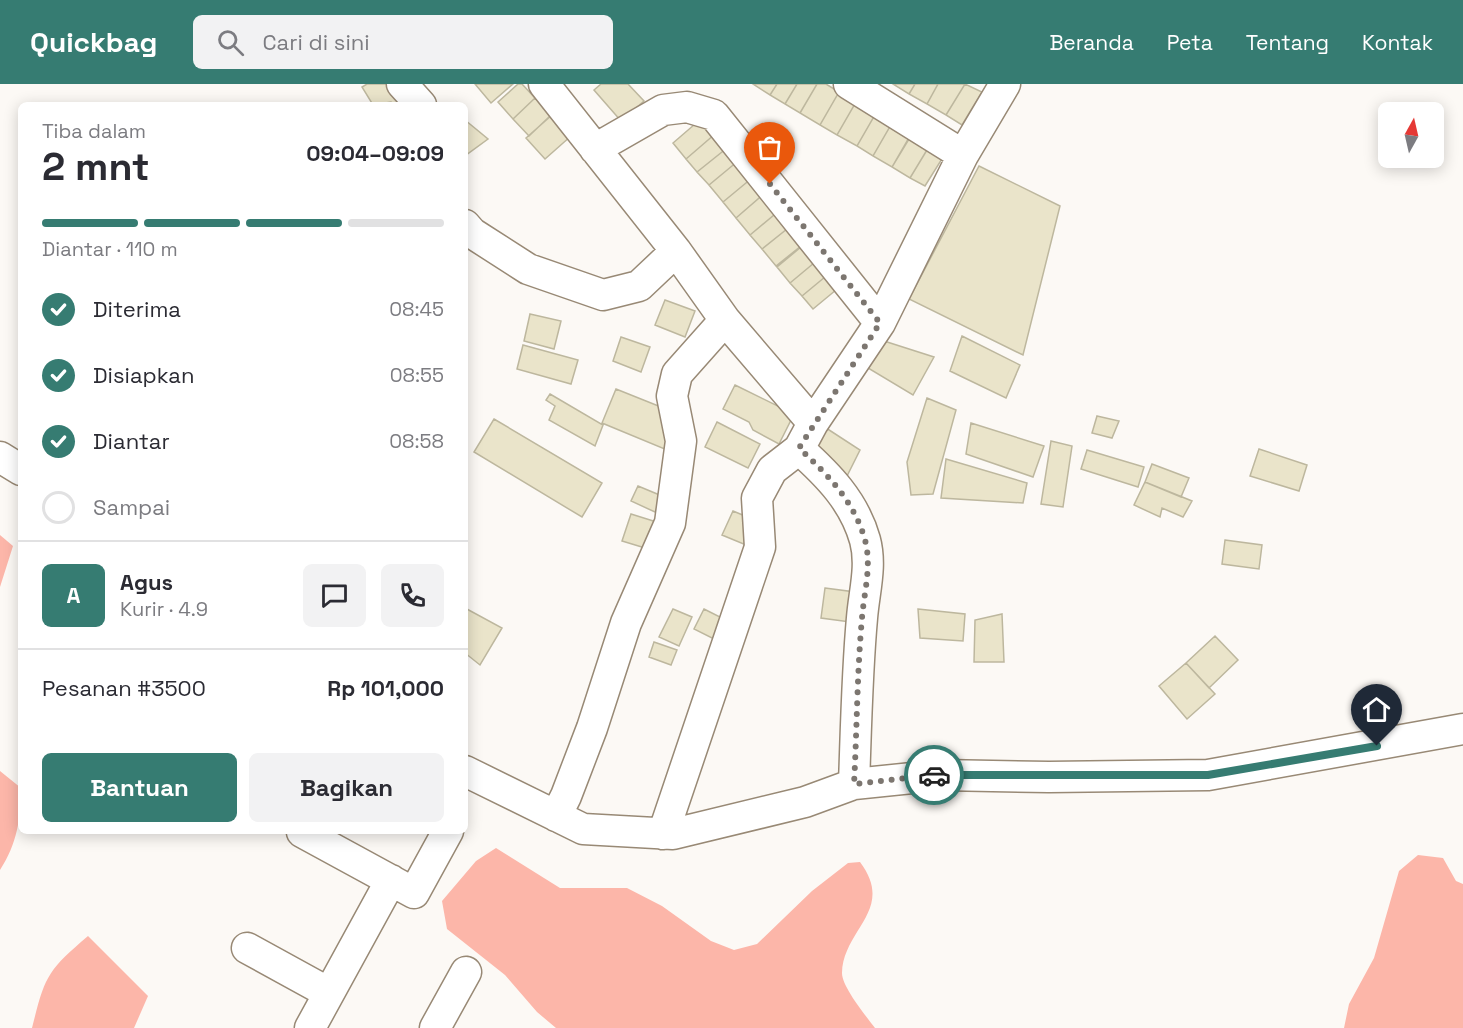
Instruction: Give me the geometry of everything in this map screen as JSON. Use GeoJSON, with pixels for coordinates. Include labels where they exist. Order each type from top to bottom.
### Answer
{"type":"FeatureCollection","features":[{"type":"Feature","properties":{"kind":"street"},"geometry":{"type":"LineString","coordinates":[[402,84],[418,102]]}},
{"type":"Feature","properties":{"kind":"street"},"geometry":{"type":"LineString","coordinates":[[544,84],[676,251],[806,436],[853,509],[865,539],[869,559],[861,618],[854,784]]}},
{"type":"Feature","properties":{"kind":"street"},"geometry":{"type":"LineString","coordinates":[[849,84],[963,156]]}},
{"type":"Feature","properties":{"kind":"street"},"geometry":{"type":"LineString","coordinates":[[663,834],[760,547],[757,498],[772,470],[806,436],[880,323],[963,156],[1005,84]]}},
{"type":"Feature","properties":{"kind":"street"},"geometry":{"type":"LineString","coordinates":[[595,149],[663,110],[687,107],[714,115],[880,323]]}},
{"type":"Feature","properties":{"kind":"street"},"geometry":{"type":"LineString","coordinates":[[468,228],[528,269],[603,295],[639,286],[676,251]]}},
{"type":"Feature","properties":{"kind":"street"},"geometry":{"type":"LineString","coordinates":[[556,816],[592,728],[626,623],[669,523],[681,441],[672,396],[677,374],[725,320]]}},
{"type":"Feature","properties":{"kind":"street"},"geometry":{"type":"LineString","coordinates":[[0,457],[18,468]]}},
{"type":"Feature","properties":{"kind":"street"},"geometry":{"type":"LineString","coordinates":[[468,787],[556,816],[583,829],[673,834],[805,802],[854,784],[941,775],[1049,777],[1208,775],[1463,729]]}},
{"type":"Feature","properties":{"kind":"street"},"geometry":{"type":"LineString","coordinates":[[306,834],[414,893],[446,834]]}},
{"type":"Feature","properties":{"kind":"street"},"geometry":{"type":"LineString","coordinates":[[314,1026],[329,993],[391,880]]}},
{"type":"Feature","properties":{"kind":"street"},"geometry":{"type":"LineString","coordinates":[[247,948],[329,993]]}},
{"type":"Feature","properties":{"kind":"street"},"geometry":{"type":"LineString","coordinates":[[435,1028],[466,972]]}},
{"type":"Feature","properties":{"kind":"shaded area"},"geometry":{"type":"Polygon","coordinates":[[[0,535],[13,546],[0,587],[0,535]]]}},
{"type":"Feature","properties":{"kind":"shaded area"},"geometry":{"type":"Polygon","coordinates":[[[0,771],[18,786],[18,823],[14,841],[0,870],[0,771]]]}},
{"type":"Feature","properties":{"kind":"shaded area"},"geometry":{"type":"Polygon","coordinates":[[[496,848],[560,888],[627,888],[662,906],[711,941],[734,950],[757,944],[812,891],[848,863],[860,862],[870,879],[873,893],[865,919],[850,944],[842,973],[850,993],[875,1028],[556,1028],[537,1012],[505,975],[447,929],[442,901],[476,861],[496,848]]]}},
{"type":"Feature","properties":{"kind":"shaded area"},"geometry":{"type":"Polygon","coordinates":[[[1418,855],[1443,858],[1456,881],[1463,884],[1463,1028],[1344,1028],[1349,1004],[1374,958],[1399,871],[1418,855]]]}},
{"type":"Feature","properties":{"kind":"shaded area"},"geometry":{"type":"Polygon","coordinates":[[[88,936],[148,996],[134,1028],[32,1028],[40,997],[50,976],[64,958],[88,936]]]}},
{"type":"Feature","properties":{"kind":"building"},"geometry":{"type":"Polygon","coordinates":[[[367,84],[397,84],[410,102],[371,102],[362,87],[367,84]]]}},
{"type":"Feature","properties":{"kind":"building"},"geometry":{"type":"Polygon","coordinates":[[[475,84],[513,84],[491,103],[475,84]]]}},
{"type":"Feature","properties":{"kind":"building"},"geometry":{"type":"Polygon","coordinates":[[[518,84],[522,84],[535,98],[513,119],[498,102],[518,84]]]}},
{"type":"Feature","properties":{"kind":"building"},"geometry":{"type":"Polygon","coordinates":[[[601,84],[628,84],[644,101],[621,121],[594,90],[601,84]]]}},
{"type":"Feature","properties":{"kind":"building"},"geometry":{"type":"Polygon","coordinates":[[[753,84],[777,84],[770,95],[753,84]]]}},
{"type":"Feature","properties":{"kind":"building"},"geometry":{"type":"Polygon","coordinates":[[[777,84],[797,84],[785,104],[770,95],[777,84]]]}},
{"type":"Feature","properties":{"kind":"building"},"geometry":{"type":"Polygon","coordinates":[[[797,84],[817,84],[800,113],[785,104],[797,84]]]}},
{"type":"Feature","properties":{"kind":"building"},"geometry":{"type":"Polygon","coordinates":[[[817,84],[826,84],[839,92],[820,125],[800,113],[817,84]]]}},
{"type":"Feature","properties":{"kind":"building"},"geometry":{"type":"Polygon","coordinates":[[[893,84],[915,84],[909,94],[893,84]]]}},
{"type":"Feature","properties":{"kind":"building"},"geometry":{"type":"Polygon","coordinates":[[[915,84],[938,84],[927,104],[909,94],[915,84]]]}},
{"type":"Feature","properties":{"kind":"building"},"geometry":{"type":"Polygon","coordinates":[[[938,84],[965,84],[946,115],[927,104],[938,84]]]}},
{"type":"Feature","properties":{"kind":"building"},"geometry":{"type":"Polygon","coordinates":[[[965,84],[982,92],[962,125],[946,115],[965,84]]]}},
{"type":"Feature","properties":{"kind":"building"},"geometry":{"type":"Polygon","coordinates":[[[839,92],[856,102],[837,135],[820,125],[839,92]]]}},
{"type":"Feature","properties":{"kind":"building"},"geometry":{"type":"Polygon","coordinates":[[[535,98],[551,115],[529,136],[513,119],[535,98]]]}},
{"type":"Feature","properties":{"kind":"building"},"geometry":{"type":"Polygon","coordinates":[[[856,102],[876,113],[857,146],[837,135],[856,102]]]}},
{"type":"Feature","properties":{"kind":"building"},"geometry":{"type":"Polygon","coordinates":[[[876,113],[892,123],[873,156],[857,146],[876,113]]]}},
{"type":"Feature","properties":{"kind":"building"},"geometry":{"type":"Polygon","coordinates":[[[552,115],[571,136],[545,159],[526,138],[552,115]]]}},
{"type":"Feature","properties":{"kind":"building"},"geometry":{"type":"Polygon","coordinates":[[[702,118],[715,134],[686,159],[673,143],[702,118]]]}},
{"type":"Feature","properties":{"kind":"building"},"geometry":{"type":"Polygon","coordinates":[[[468,122],[488,139],[468,154],[468,122]]]}},
{"type":"Feature","properties":{"kind":"building"},"geometry":{"type":"Polygon","coordinates":[[[892,123],[911,134],[892,167],[873,156],[892,123]]]}},
{"type":"Feature","properties":{"kind":"building"},"geometry":{"type":"Polygon","coordinates":[[[715,134],[727,148],[697,172],[686,159],[715,134]]]}},
{"type":"Feature","properties":{"kind":"building"},"geometry":{"type":"Polygon","coordinates":[[[912,134],[930,145],[910,178],[892,167],[912,134]]]}},
{"type":"Feature","properties":{"kind":"building"},"geometry":{"type":"Polygon","coordinates":[[[930,145],[945,154],[925,186],[910,178],[930,145]]]}},
{"type":"Feature","properties":{"kind":"building"},"geometry":{"type":"Polygon","coordinates":[[[727,148],[738,161],[709,185],[697,172],[727,148]]]}},
{"type":"Feature","properties":{"kind":"building"},"geometry":{"type":"Polygon","coordinates":[[[738,161],[752,178],[723,202],[709,185],[738,161]]]}},
{"type":"Feature","properties":{"kind":"building"},"geometry":{"type":"Polygon","coordinates":[[[979,166],[1060,206],[1023,355],[909,299],[979,166]]]}},
{"type":"Feature","properties":{"kind":"building"},"geometry":{"type":"Polygon","coordinates":[[[752,178],[765,193],[736,218],[723,202],[752,178]]]}},
{"type":"Feature","properties":{"kind":"building"},"geometry":{"type":"Polygon","coordinates":[[[765,193],[780,210],[750,235],[736,218],[765,193]]]}},
{"type":"Feature","properties":{"kind":"building"},"geometry":{"type":"Polygon","coordinates":[[[780,210],[792,225],[762,249],[750,235],[780,210]]]}},
{"type":"Feature","properties":{"kind":"building"},"geometry":{"type":"Polygon","coordinates":[[[792,225],[806,242],[776,266],[762,249],[792,225]]]}},
{"type":"Feature","properties":{"kind":"building"},"geometry":{"type":"Polygon","coordinates":[[[807,242],[820,258],[790,283],[777,267],[807,242]]]}},
{"type":"Feature","properties":{"kind":"building"},"geometry":{"type":"Polygon","coordinates":[[[820,258],[831,272],[802,296],[790,283],[820,258]]]}},
{"type":"Feature","properties":{"kind":"building"},"geometry":{"type":"Polygon","coordinates":[[[831,272],[842,285],[813,309],[802,296],[831,272]]]}},
{"type":"Feature","properties":{"kind":"building"},"geometry":{"type":"Polygon","coordinates":[[[665,300],[695,311],[685,337],[655,325],[665,300]]]}},
{"type":"Feature","properties":{"kind":"building"},"geometry":{"type":"Polygon","coordinates":[[[530,314],[561,321],[554,349],[524,341],[530,314]]]}},
{"type":"Feature","properties":{"kind":"building"},"geometry":{"type":"Polygon","coordinates":[[[962,336],[1020,365],[1006,398],[950,371],[962,336]]]}},
{"type":"Feature","properties":{"kind":"building"},"geometry":{"type":"Polygon","coordinates":[[[621,337],[650,347],[641,372],[613,361],[621,337]]]}},
{"type":"Feature","properties":{"kind":"building"},"geometry":{"type":"Polygon","coordinates":[[[884,341],[934,357],[913,395],[868,368],[884,341]]]}},
{"type":"Feature","properties":{"kind":"building"},"geometry":{"type":"Polygon","coordinates":[[[523,345],[578,360],[571,384],[517,369],[523,345]]]}},
{"type":"Feature","properties":{"kind":"building"},"geometry":{"type":"Polygon","coordinates":[[[735,385],[794,414],[779,444],[753,430],[749,422],[723,409],[735,385]]]}},
{"type":"Feature","properties":{"kind":"building"},"geometry":{"type":"Polygon","coordinates":[[[616,389],[671,411],[667,450],[602,423],[616,389]]]}},
{"type":"Feature","properties":{"kind":"building"},"geometry":{"type":"Polygon","coordinates":[[[550,394],[603,425],[595,446],[549,420],[555,406],[546,400],[550,394]]]}},
{"type":"Feature","properties":{"kind":"building"},"geometry":{"type":"Polygon","coordinates":[[[927,398],[956,410],[933,494],[911,495],[907,462],[927,398]]]}},
{"type":"Feature","properties":{"kind":"building"},"geometry":{"type":"Polygon","coordinates":[[[1097,416],[1119,421],[1112,438],[1092,433],[1097,416]]]}},
{"type":"Feature","properties":{"kind":"building"},"geometry":{"type":"Polygon","coordinates":[[[494,419],[602,483],[582,517],[474,452],[494,419]]]}},
{"type":"Feature","properties":{"kind":"building"},"geometry":{"type":"Polygon","coordinates":[[[717,422],[760,444],[748,468],[705,447],[717,422]]]}},
{"type":"Feature","properties":{"kind":"building"},"geometry":{"type":"Polygon","coordinates":[[[971,423],[1044,446],[1033,477],[966,454],[971,423]]]}},
{"type":"Feature","properties":{"kind":"building"},"geometry":{"type":"Polygon","coordinates":[[[823,426],[860,450],[846,478],[811,447],[823,426]]]}},
{"type":"Feature","properties":{"kind":"building"},"geometry":{"type":"Polygon","coordinates":[[[1051,441],[1072,446],[1063,507],[1041,504],[1051,441]]]}},
{"type":"Feature","properties":{"kind":"building"},"geometry":{"type":"Polygon","coordinates":[[[1259,449],[1307,465],[1299,491],[1250,476],[1259,449]]]}},
{"type":"Feature","properties":{"kind":"building"},"geometry":{"type":"Polygon","coordinates":[[[1087,450],[1144,467],[1138,487],[1081,469],[1087,450]]]}},
{"type":"Feature","properties":{"kind":"building"},"geometry":{"type":"Polygon","coordinates":[[[946,459],[1027,483],[1023,503],[941,498],[946,459]]]}},
{"type":"Feature","properties":{"kind":"building"},"geometry":{"type":"Polygon","coordinates":[[[1152,464],[1189,478],[1181,497],[1145,482],[1152,464]]]}},
{"type":"Feature","properties":{"kind":"building"},"geometry":{"type":"Polygon","coordinates":[[[1145,482],[1192,501],[1183,517],[1162,508],[1160,517],[1134,505],[1145,482]]]}},
{"type":"Feature","properties":{"kind":"building"},"geometry":{"type":"Polygon","coordinates":[[[638,486],[662,496],[655,512],[631,501],[638,486]]]}},
{"type":"Feature","properties":{"kind":"building"},"geometry":{"type":"Polygon","coordinates":[[[733,511],[750,518],[746,545],[722,535],[733,511]]]}},
{"type":"Feature","properties":{"kind":"building"},"geometry":{"type":"Polygon","coordinates":[[[631,514],[663,524],[655,551],[622,541],[631,514]]]}},
{"type":"Feature","properties":{"kind":"building"},"geometry":{"type":"Polygon","coordinates":[[[1225,540],[1262,545],[1259,569],[1222,564],[1225,540]]]}},
{"type":"Feature","properties":{"kind":"building"},"geometry":{"type":"Polygon","coordinates":[[[825,588],[855,592],[850,622],[821,618],[825,588]]]}},
{"type":"Feature","properties":{"kind":"building"},"geometry":{"type":"Polygon","coordinates":[[[673,609],[692,617],[679,646],[659,637],[673,609]]]}},
{"type":"Feature","properties":{"kind":"building"},"geometry":{"type":"Polygon","coordinates":[[[704,609],[728,621],[718,641],[694,629],[704,609]]]}},
{"type":"Feature","properties":{"kind":"building"},"geometry":{"type":"Polygon","coordinates":[[[918,609],[965,614],[963,641],[920,638],[918,609]]]}},
{"type":"Feature","properties":{"kind":"building"},"geometry":{"type":"Polygon","coordinates":[[[468,610],[502,628],[480,665],[468,655],[468,610]]]}},
{"type":"Feature","properties":{"kind":"building"},"geometry":{"type":"Polygon","coordinates":[[[1002,614],[1004,662],[974,662],[975,620],[1002,614]]]}},
{"type":"Feature","properties":{"kind":"building"},"geometry":{"type":"Polygon","coordinates":[[[1215,636],[1238,660],[1209,688],[1186,663],[1215,636]]]}},
{"type":"Feature","properties":{"kind":"building"},"geometry":{"type":"Polygon","coordinates":[[[654,642],[677,650],[671,665],[649,657],[654,642]]]}},
{"type":"Feature","properties":{"kind":"building"},"geometry":{"type":"Polygon","coordinates":[[[1186,663],[1215,694],[1187,719],[1159,686],[1186,663]]]}},
{"type":"Feature","properties":{"kind":"way so far"},"geometry":{"type":"LineString","coordinates":[[770,184],[880,323],[833,392],[799,448],[834,481],[853,509],[865,539],[869,559],[861,618],[854,784],[934,775]]}},
{"type":"Feature","properties":{"kind":"route"},"geometry":{"type":"LineString","coordinates":[[934,775],[1049,777],[1208,775],[1377,746]]}}]}
